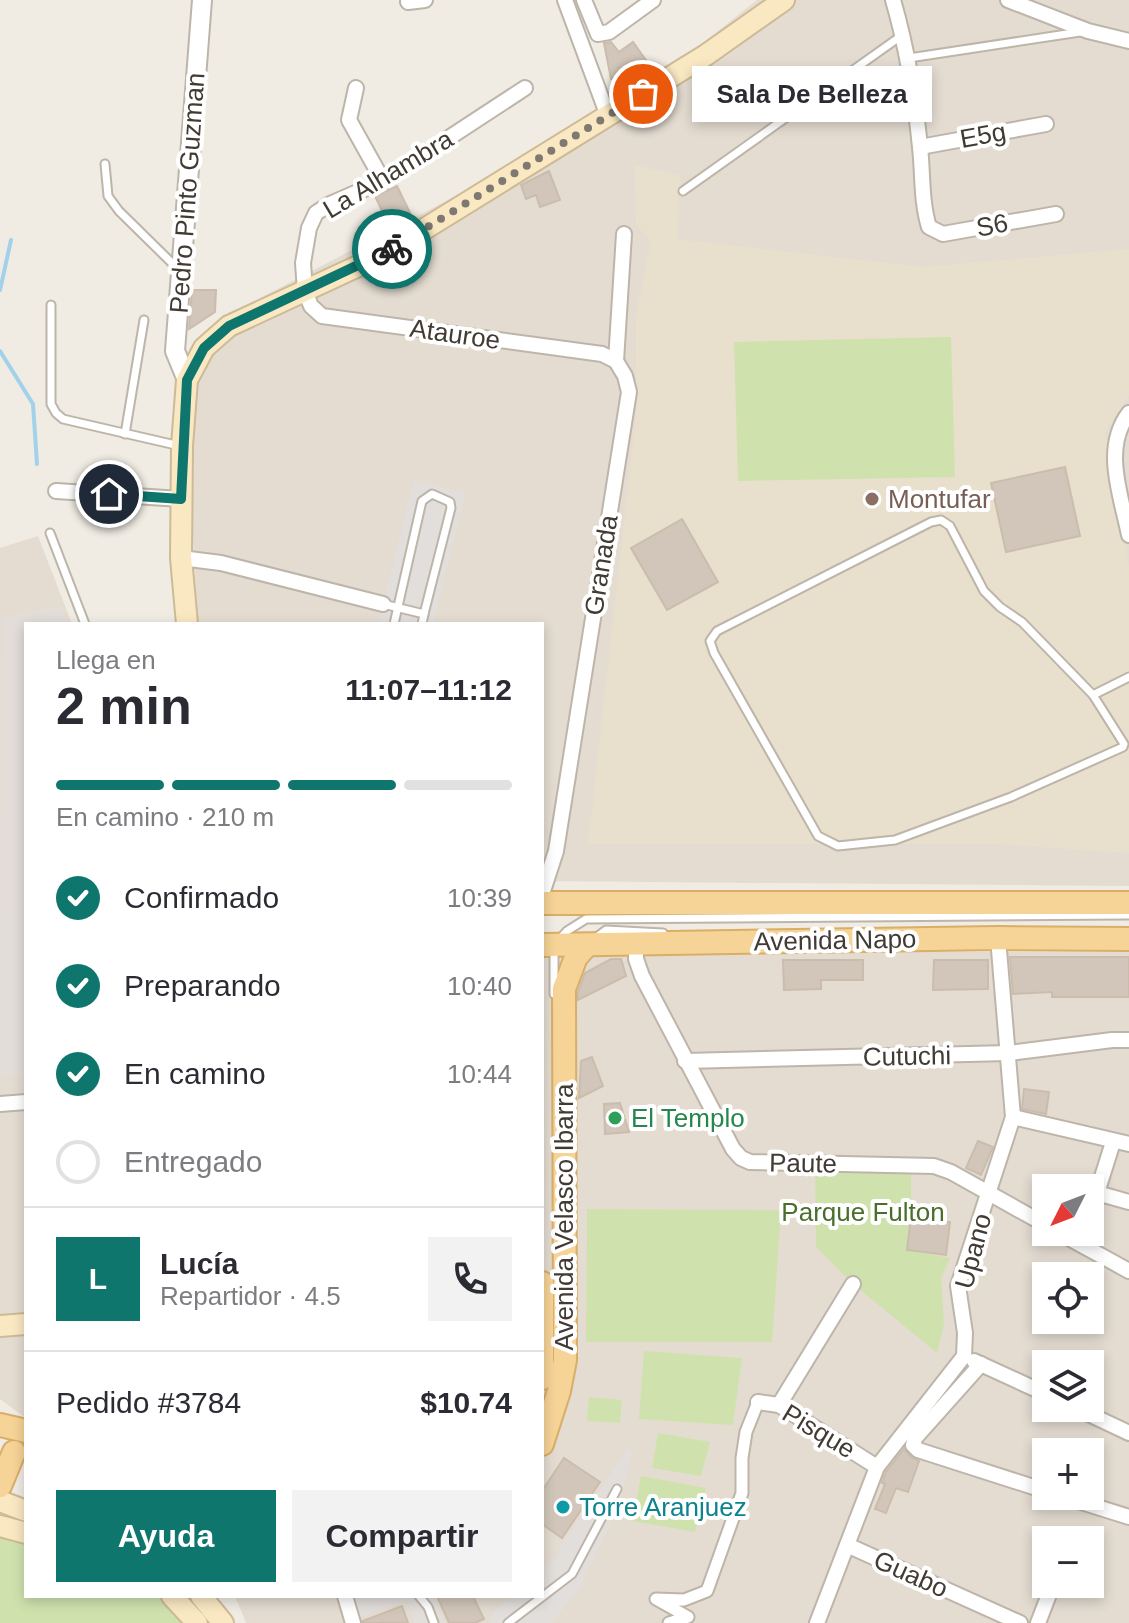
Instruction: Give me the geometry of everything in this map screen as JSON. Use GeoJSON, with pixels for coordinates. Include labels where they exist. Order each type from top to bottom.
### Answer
{"type":"FeatureCollection","features":[{"type":"Feature","properties":{"kind":"main road"},"geometry":{"type":"LineString","coordinates":[[187,380],[196,358],[215,336],[229,326],[384,254],[706,55],[784,0]]}},
{"type":"Feature","properties":{"kind":"main road","name":"Pedro Pinto Guzman"},"geometry":{"type":"LineString","coordinates":[[187,380],[181,499],[181,558],[187,622]]}},
{"type":"Feature","properties":{"kind":"main road","name":"Avenida Napo"},"geometry":{"type":"LineString","coordinates":[[544,903],[1129,903]]}},
{"type":"Feature","properties":{"kind":"main road","name":"Avenida Napo"},"geometry":{"type":"LineString","coordinates":[[548,945],[1129,939]]}},
{"type":"Feature","properties":{"kind":"main road","name":"Avenida Velasco Ibarra"},"geometry":{"type":"LineString","coordinates":[[544,1438],[565,1360],[564,989],[576,957],[587,945]]}},
{"type":"Feature","properties":{"kind":"main road"},"geometry":{"type":"LineString","coordinates":[[0,1326],[24,1324]]}},
{"type":"Feature","properties":{"kind":"main road","name":"Avenida Velasco Ibarra"},"geometry":{"type":"LineString","coordinates":[[544,1330],[546,1376]]}},
{"type":"Feature","properties":{"kind":"main road"},"geometry":{"type":"LineString","coordinates":[[0,1413],[24,1414]]}},
{"type":"Feature","properties":{"kind":"main road"},"geometry":{"type":"LineString","coordinates":[[0,1425],[24,1431]]}},
{"type":"Feature","properties":{"kind":"main road"},"geometry":{"type":"LineString","coordinates":[[0,1486],[17,1450]]}},
{"type":"Feature","properties":{"kind":"main road"},"geometry":{"type":"LineString","coordinates":[[0,1526],[24,1532]]}},
{"type":"Feature","properties":{"kind":"main road"},"geometry":{"type":"LineString","coordinates":[[174,1598],[197,1623]]}},
{"type":"Feature","properties":{"kind":"main road"},"geometry":{"type":"LineString","coordinates":[[203,1598],[223,1623]]}},
{"type":"Feature","properties":{"kind":"street","name":"Pedro Pinto Guzman"},"geometry":{"type":"LineString","coordinates":[[187,380],[175,351],[202,0]]}},
{"type":"Feature","properties":{"kind":"street"},"geometry":{"type":"LineString","coordinates":[[408,2],[425,0]]}},
{"type":"Feature","properties":{"kind":"street"},"geometry":{"type":"LineString","coordinates":[[565,0],[608,116]]}},
{"type":"Feature","properties":{"kind":"street"},"geometry":{"type":"LineString","coordinates":[[584,0],[598,34],[609,32],[653,0]]}},
{"type":"Feature","properties":{"kind":"street"},"geometry":{"type":"LineString","coordinates":[[893,0],[909,58],[920,147]]}},
{"type":"Feature","properties":{"kind":"street"},"geometry":{"type":"LineString","coordinates":[[1008,0],[1024,3],[1088,31],[1129,41]]}},
{"type":"Feature","properties":{"kind":"street"},"geometry":{"type":"LineString","coordinates":[[356,88],[349,120],[383,181]]}},
{"type":"Feature","properties":{"kind":"street","name":"La Alhambra"},"geometry":{"type":"LineString","coordinates":[[305,291],[305,251],[309,228],[316,213],[383,181],[525,88]]}},
{"type":"Feature","properties":{"kind":"street","name":"E5g"},"geometry":{"type":"LineString","coordinates":[[920,147],[1046,124]]}},
{"type":"Feature","properties":{"kind":"street","name":"S6"},"geometry":{"type":"LineString","coordinates":[[920,147],[924,212],[929,227],[943,234],[1056,214]]}},
{"type":"Feature","properties":{"kind":"street","name":"Granada"},"geometry":{"type":"LineString","coordinates":[[544,888],[556,851],[629,392],[625,376],[616,361],[624,234]]}},
{"type":"Feature","properties":{"kind":"street","name":"Atauroe"},"geometry":{"type":"LineString","coordinates":[[305,291],[311,306],[322,316],[602,354],[616,361]]}},
{"type":"Feature","properties":{"kind":"street"},"geometry":{"type":"LineString","coordinates":[[1129,413],[1117,432],[1114,448],[1129,535]]}},
{"type":"Feature","properties":{"kind":"street"},"geometry":{"type":"LineString","coordinates":[[56,491],[181,499]]}},
{"type":"Feature","properties":{"kind":"street"},"geometry":{"type":"LineString","coordinates":[[181,558],[221,563],[391,606]]}},
{"type":"Feature","properties":{"kind":"street","name":"Upano"},"geometry":{"type":"LineString","coordinates":[[964,1356],[965,1333],[958,1286],[1013,1117],[998,938]]}},
{"type":"Feature","properties":{"kind":"street","name":"Paute"},"geometry":{"type":"LineString","coordinates":[[636,942],[636,959],[642,976],[685,1061],[733,1149],[741,1158],[750,1162],[934,1166],[951,1172],[1032,1218]]}},
{"type":"Feature","properties":{"kind":"street","name":"Cutuchi"},"geometry":{"type":"LineString","coordinates":[[685,1061],[1009,1053],[1129,1040]]}},
{"type":"Feature","properties":{"kind":"street"},"geometry":{"type":"LineString","coordinates":[[0,1104],[24,1102]]}},
{"type":"Feature","properties":{"kind":"street"},"geometry":{"type":"LineString","coordinates":[[0,1110],[24,1108]]}},
{"type":"Feature","properties":{"kind":"street"},"geometry":{"type":"LineString","coordinates":[[1013,1117],[1129,1144]]}},
{"type":"Feature","properties":{"kind":"street"},"geometry":{"type":"LineString","coordinates":[[1103,1174],[1113,1142]]}},
{"type":"Feature","properties":{"kind":"street"},"geometry":{"type":"LineString","coordinates":[[1104,1195],[1129,1202]]}},
{"type":"Feature","properties":{"kind":"street"},"geometry":{"type":"LineString","coordinates":[[1084,1246],[1129,1271]]}},
{"type":"Feature","properties":{"kind":"street"},"geometry":{"type":"LineString","coordinates":[[779,1405],[853,1284]]}},
{"type":"Feature","properties":{"kind":"street"},"geometry":{"type":"LineString","coordinates":[[817,1623],[877,1467],[964,1356],[1032,1388]]}},
{"type":"Feature","properties":{"kind":"street"},"geometry":{"type":"LineString","coordinates":[[981,1364],[915,1438],[913,1445],[918,1450],[1032,1487]]}},
{"type":"Feature","properties":{"kind":"street"},"geometry":{"type":"LineString","coordinates":[[669,1623],[688,1617],[656,1599],[684,1600],[707,1591],[742,1493],[746,1432],[758,1402]]}},
{"type":"Feature","properties":{"kind":"street","name":"Pisque"},"geometry":{"type":"LineString","coordinates":[[758,1402],[779,1405],[877,1467]]}},
{"type":"Feature","properties":{"kind":"street"},"geometry":{"type":"LineString","coordinates":[[1104,1421],[1129,1433]]}},
{"type":"Feature","properties":{"kind":"street"},"geometry":{"type":"LineString","coordinates":[[1104,1509],[1129,1517]]}},
{"type":"Feature","properties":{"kind":"street","name":"Guabo"},"geometry":{"type":"LineString","coordinates":[[847,1545],[1020,1623]]}},
{"type":"Feature","properties":{"kind":"street"},"geometry":{"type":"LineString","coordinates":[[346,1598],[353,1623]]}},
{"type":"Feature","properties":{"kind":"street"},"geometry":{"type":"LineString","coordinates":[[1038,1623],[1048,1598]]}},
{"type":"Feature","properties":{"kind":"lane"},"geometry":{"type":"LineString","coordinates":[[909,58],[1088,31]]}},
{"type":"Feature","properties":{"kind":"lane"},"geometry":{"type":"LineString","coordinates":[[683,191],[903,35]]}},
{"type":"Feature","properties":{"kind":"lane"},"geometry":{"type":"LineString","coordinates":[[105,164],[108,196],[181,273]]}},
{"type":"Feature","properties":{"kind":"lane"},"geometry":{"type":"LineString","coordinates":[[51,305],[51,404],[56,413],[63,419],[182,446]]}},
{"type":"Feature","properties":{"kind":"lane"},"geometry":{"type":"LineString","coordinates":[[125,434],[144,320]]}},
{"type":"Feature","properties":{"kind":"lane"},"geometry":{"type":"LineString","coordinates":[[394,622],[391,606],[422,501],[432,494],[450,502],[451,508],[422,622]]}},
{"type":"Feature","properties":{"kind":"lane"},"geometry":{"type":"LineString","coordinates":[[941,520],[950,526],[984,591],[1022,622],[1093,695],[1123,741],[1123,747],[1011,797],[895,840],[838,846],[818,836],[710,641],[717,631],[931,522],[941,520]]}},
{"type":"Feature","properties":{"kind":"lane"},"geometry":{"type":"LineString","coordinates":[[50,533],[84,622]]}},
{"type":"Feature","properties":{"kind":"lane"},"geometry":{"type":"LineString","coordinates":[[391,606],[424,614]]}},
{"type":"Feature","properties":{"kind":"lane"},"geometry":{"type":"LineString","coordinates":[[1093,695],[1129,677]]}},
{"type":"Feature","properties":{"kind":"lane"},"geometry":{"type":"LineString","coordinates":[[554,1007],[548,945],[586,919],[1129,915]]}},
{"type":"Feature","properties":{"kind":"lane"},"geometry":{"type":"LineString","coordinates":[[587,945],[606,930],[668,933]]}},
{"type":"Feature","properties":{"kind":"lane"},"geometry":{"type":"LineString","coordinates":[[683,933],[746,932]]}},
{"type":"Feature","properties":{"kind":"lane"},"geometry":{"type":"LineString","coordinates":[[544,1407],[550,1389],[546,1376]]}},
{"type":"Feature","properties":{"kind":"lane"},"geometry":{"type":"LineString","coordinates":[[0,1432],[17,1450]]}},
{"type":"Feature","properties":{"kind":"lane"},"geometry":{"type":"LineString","coordinates":[[544,1595],[572,1574],[617,1489]]}},
{"type":"Feature","properties":{"kind":"lane"},"geometry":{"type":"LineString","coordinates":[[421,1598],[434,1623]]}},
{"type":"Feature","properties":{"kind":"lane"},"geometry":{"type":"LineString","coordinates":[[508,1623],[541,1598]]}},
{"type":"Feature","properties":{"kind":"shaded area"},"geometry":{"type":"Polygon","coordinates":[[[757,0],[1129,0],[1129,886],[544,881],[544,622],[197,622],[186,382],[227,315],[622,107],[757,0]]]}},
{"type":"Feature","properties":{"kind":"shaded area","name":"Montufar"},"geometry":{"type":"Polygon","coordinates":[[[635,165],[680,175],[677,239],[923,267],[1129,249],[1129,396],[1105,432],[1129,567],[1129,853],[994,844],[588,844],[636,416],[636,316],[651,241],[636,225],[635,165]]]}},
{"type":"Feature","properties":{"kind":"shaded area"},"geometry":{"type":"Polygon","coordinates":[[[414,480],[466,493],[434,622],[378,622],[414,480]]]}},
{"type":"Feature","properties":{"kind":"shaded area"},"geometry":{"type":"Polygon","coordinates":[[[38,536],[71,622],[24,622],[24,1417],[0,1399],[0,548],[38,536]]]}},
{"type":"Feature","properties":{"kind":"shaded area"},"geometry":{"type":"Polygon","coordinates":[[[61,606],[66,622],[24,622],[24,1074],[0,1074],[2,617],[61,606]]]}},
{"type":"Feature","properties":{"kind":"shaded area"},"geometry":{"type":"Polygon","coordinates":[[[544,947],[596,952],[1129,952],[1129,1623],[246,1623],[236,1598],[544,1598],[544,947]]]}},
{"type":"Feature","properties":{"kind":"shaded area"},"geometry":{"type":"Polygon","coordinates":[[[630,1446],[620,1504],[579,1589],[552,1623],[489,1623],[496,1609],[510,1598],[544,1598],[544,1568],[558,1556],[561,1546],[630,1446]]]}},
{"type":"Feature","properties":{"kind":"shaded area"},"geometry":{"type":"Polygon","coordinates":[[[352,1598],[434,1598],[445,1623],[415,1623],[407,1601],[358,1617],[352,1598]]]}},
{"type":"Feature","properties":{"kind":"green space"},"geometry":{"type":"Polygon","coordinates":[[[951,337],[955,477],[738,481],[734,342],[951,337]]]}},
{"type":"Feature","properties":{"kind":"green space","name":"Parque Fulton"},"geometry":{"type":"Polygon","coordinates":[[[815,1163],[911,1165],[911,1217],[907,1250],[950,1258],[941,1279],[944,1324],[937,1353],[853,1284],[816,1247],[815,1163]]]}},
{"type":"Feature","properties":{"kind":"green space"},"geometry":{"type":"Polygon","coordinates":[[[587,1209],[781,1210],[772,1342],[586,1342],[587,1209]]]}},
{"type":"Feature","properties":{"kind":"green space"},"geometry":{"type":"Polygon","coordinates":[[[644,1351],[742,1358],[733,1425],[639,1419],[644,1351]]]}},
{"type":"Feature","properties":{"kind":"green space"},"geometry":{"type":"Polygon","coordinates":[[[589,1397],[622,1400],[620,1423],[587,1421],[589,1397]]]}},
{"type":"Feature","properties":{"kind":"green space"},"geometry":{"type":"Polygon","coordinates":[[[658,1433],[710,1442],[701,1476],[652,1468],[658,1433]]]}},
{"type":"Feature","properties":{"kind":"green space"},"geometry":{"type":"Polygon","coordinates":[[[641,1476],[706,1488],[695,1532],[633,1521],[641,1476]]]}},
{"type":"Feature","properties":{"kind":"green space"},"geometry":{"type":"Polygon","coordinates":[[[0,1530],[24,1535],[24,1598],[167,1598],[184,1623],[0,1623],[0,1530]]]}},
{"type":"Feature","properties":{"kind":"building"},"geometry":{"type":"Polygon","coordinates":[[[611,42],[619,52],[633,42],[650,66],[623,84],[611,79],[604,43],[611,42]]]}},
{"type":"Feature","properties":{"kind":"building"},"geometry":{"type":"Polygon","coordinates":[[[549,171],[560,200],[540,207],[536,195],[526,199],[521,185],[549,171]]]}},
{"type":"Feature","properties":{"kind":"building"},"geometry":{"type":"Polygon","coordinates":[[[397,186],[413,219],[391,230],[375,196],[397,186]]]}},
{"type":"Feature","properties":{"kind":"building"},"geometry":{"type":"Polygon","coordinates":[[[192,290],[216,290],[215,312],[189,329],[192,290]]]}},
{"type":"Feature","properties":{"kind":"building"},"geometry":{"type":"Polygon","coordinates":[[[1065,467],[1080,536],[1006,552],[991,483],[1065,467]]]}},
{"type":"Feature","properties":{"kind":"building"},"geometry":{"type":"Polygon","coordinates":[[[682,519],[718,582],[667,610],[631,548],[682,519]]]}},
{"type":"Feature","properties":{"kind":"building"},"geometry":{"type":"Polygon","coordinates":[[[1010,957],[1129,957],[1129,997],[1052,997],[1052,992],[1013,994],[1010,957]]]}},
{"type":"Feature","properties":{"kind":"building"},"geometry":{"type":"Polygon","coordinates":[[[611,959],[621,959],[626,976],[578,1000],[585,973],[611,959]]]}},
{"type":"Feature","properties":{"kind":"building"},"geometry":{"type":"Polygon","coordinates":[[[783,960],[863,960],[863,980],[821,980],[821,989],[784,990],[783,960]]]}},
{"type":"Feature","properties":{"kind":"building"},"geometry":{"type":"Polygon","coordinates":[[[934,960],[988,960],[988,989],[933,990],[934,960]]]}},
{"type":"Feature","properties":{"kind":"building"},"geometry":{"type":"Polygon","coordinates":[[[592,1057],[603,1086],[579,1098],[581,1061],[592,1057]]]}},
{"type":"Feature","properties":{"kind":"building"},"geometry":{"type":"Polygon","coordinates":[[[1024,1089],[1049,1092],[1046,1114],[1022,1109],[1024,1089]]]}},
{"type":"Feature","properties":{"kind":"building","name":"El Templo"},"geometry":{"type":"Polygon","coordinates":[[[620,1103],[629,1132],[605,1134],[604,1104],[620,1103]]]}},
{"type":"Feature","properties":{"kind":"building"},"geometry":{"type":"Polygon","coordinates":[[[978,1141],[993,1147],[981,1175],[966,1168],[978,1141]]]}},
{"type":"Feature","properties":{"kind":"building"},"geometry":{"type":"Polygon","coordinates":[[[911,1217],[950,1222],[946,1255],[907,1250],[911,1217]]]}},
{"type":"Feature","properties":{"kind":"building"},"geometry":{"type":"Polygon","coordinates":[[[904,1449],[919,1461],[908,1492],[896,1488],[886,1513],[875,1509],[885,1484],[882,1483],[886,1472],[904,1449]]]}},
{"type":"Feature","properties":{"kind":"building","name":"Torre Aranjuez"},"geometry":{"type":"Polygon","coordinates":[[[564,1458],[600,1482],[562,1538],[544,1525],[544,1488],[564,1458]]]}},
{"type":"Feature","properties":{"kind":"building"},"geometry":{"type":"Polygon","coordinates":[[[438,1598],[474,1598],[484,1619],[475,1623],[449,1623],[438,1598]]]}},
{"type":"Feature","properties":{"kind":"building"},"geometry":{"type":"Polygon","coordinates":[[[402,1606],[408,1623],[363,1623],[363,1621],[402,1606]]]}},
{"type":"Feature","properties":{"kind":"waterway"},"geometry":{"type":"LineString","coordinates":[[0,290],[11,240]]}},
{"type":"Feature","properties":{"kind":"waterway"},"geometry":{"type":"LineString","coordinates":[[0,351],[33,404],[37,464]]}},
{"type":"Feature","properties":{"kind":"way so far"},"geometry":{"type":"LineString","coordinates":[[392,249],[643,94]]}},
{"type":"Feature","properties":{"kind":"place","name":"Sala De Belleza"},"geometry":{"type":"Point","coordinates":[643,94]}},
{"type":"Feature","properties":{"kind":"place","name":"Montufar"},"geometry":{"type":"Point","coordinates":[872,499]}},
{"type":"Feature","properties":{"kind":"place","name":"El Templo"},"geometry":{"type":"Point","coordinates":[615,1118]}},
{"type":"Feature","properties":{"kind":"place","name":"Torre Aranjuez"},"geometry":{"type":"Point","coordinates":[563,1507]}},
{"type":"Feature","properties":{"kind":"route"},"geometry":{"type":"LineString","coordinates":[[109,494],[181,499],[187,380],[204,348],[229,326],[392,249]]}}]}
